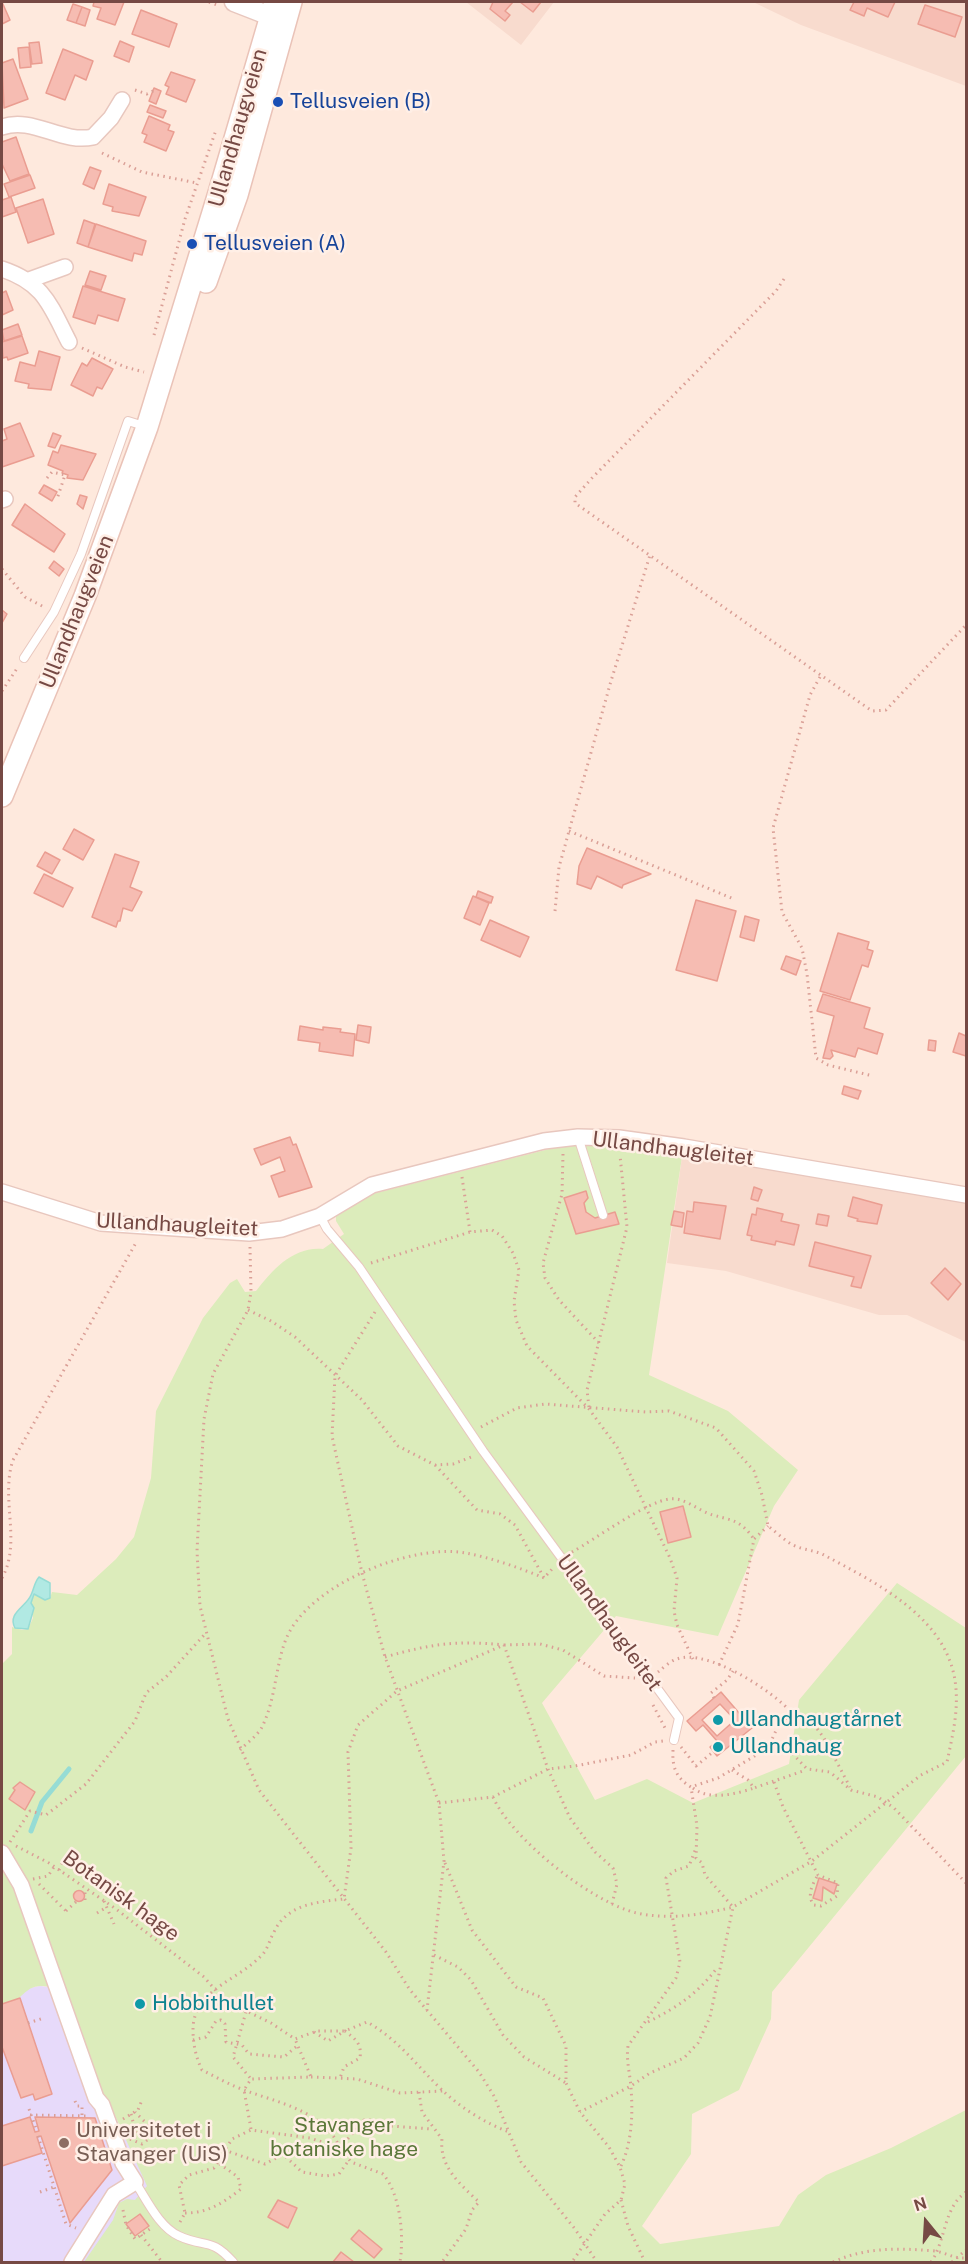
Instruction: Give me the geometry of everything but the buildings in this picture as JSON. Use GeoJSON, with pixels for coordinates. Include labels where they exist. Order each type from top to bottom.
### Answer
{"type":"FeatureCollection","features":[{"type":"Feature","properties":{"kind":"main road","name":"Ullandhaugveien"},"geometry":{"type":"LineString","coordinates":[[2,796],[85,596],[147,427],[219,193],[281,6]]}},
{"type":"Feature","properties":{"kind":"street"},"geometry":{"type":"LineString","coordinates":[[234,2],[281,6]]}},
{"type":"Feature","properties":{"kind":"street"},"geometry":{"type":"LineString","coordinates":[[2,127],[17,123],[70,139],[93,137],[111,118],[124,94]]}},
{"type":"Feature","properties":{"kind":"street"},"geometry":{"type":"LineString","coordinates":[[29,280],[65,267]]}},
{"type":"Feature","properties":{"kind":"street"},"geometry":{"type":"LineString","coordinates":[[2,269],[29,280],[41,290],[69,342]]}},
{"type":"Feature","properties":{"kind":"street","name":"Ullandhaugleitet"},"geometry":{"type":"LineString","coordinates":[[2,1192],[86,1220],[249,1233],[282,1229],[320,1216],[372,1185],[571,1138],[619,1138],[966,1195]]}},
{"type":"Feature","properties":{"kind":"street"},"geometry":{"type":"LineString","coordinates":[[5,1848],[21,1885],[96,2098],[115,2127],[123,2163],[135,2182],[114,2195],[72,2262]]}},
{"type":"Feature","properties":{"kind":"lane"},"geometry":{"type":"LineString","coordinates":[[24,658],[54,612],[81,554],[128,420],[147,427]]}},
{"type":"Feature","properties":{"kind":"lane"},"geometry":{"type":"LineString","coordinates":[[571,1138],[603,1215]]}},
{"type":"Feature","properties":{"kind":"lane","name":"Ullandhaugleitet"},"geometry":{"type":"LineString","coordinates":[[320,1216],[327,1229],[382,1301],[483,1452],[679,1718],[674,1740]]}},
{"type":"Feature","properties":{"kind":"lane"},"geometry":{"type":"LineString","coordinates":[[135,2182],[165,2226],[173,2232],[221,2248],[233,2262]]}},
{"type":"Feature","properties":{"kind":"path"},"geometry":{"type":"LineString","coordinates":[[124,94],[147,94],[157,89]]}},
{"type":"Feature","properties":{"kind":"path"},"geometry":{"type":"LineString","coordinates":[[169,278],[210,146]]}},
{"type":"Feature","properties":{"kind":"path"},"geometry":{"type":"LineString","coordinates":[[102,153],[142,172],[197,183]]}},
{"type":"Feature","properties":{"kind":"path"},"geometry":{"type":"LineString","coordinates":[[784,279],[776,291],[575,497],[575,503],[584,512],[650,555],[820,677],[872,711],[886,710],[966,625]]}},
{"type":"Feature","properties":{"kind":"path"},"geometry":{"type":"LineString","coordinates":[[69,342],[124,367],[144,372]]}},
{"type":"Feature","properties":{"kind":"path"},"geometry":{"type":"LineString","coordinates":[[47,478],[52,472],[66,475],[57,499]]}},
{"type":"Feature","properties":{"kind":"path"},"geometry":{"type":"LineString","coordinates":[[555,911],[559,867],[611,681],[650,555]]}},
{"type":"Feature","properties":{"kind":"path"},"geometry":{"type":"LineString","coordinates":[[2,569],[25,597],[54,612]]}},
{"type":"Feature","properties":{"kind":"path"},"geometry":{"type":"LineString","coordinates":[[2,691],[24,658]]}},
{"type":"Feature","properties":{"kind":"path"},"geometry":{"type":"LineString","coordinates":[[820,677],[810,695],[773,828],[782,912],[802,948],[816,1058],[828,1065],[873,1076]]}},
{"type":"Feature","properties":{"kind":"path"},"geometry":{"type":"LineString","coordinates":[[569,831],[734,899]]}},
{"type":"Feature","properties":{"kind":"path"},"geometry":{"type":"LineString","coordinates":[[571,1138],[562,1194],[543,1263],[545,1278],[559,1300],[599,1343]]}},
{"type":"Feature","properties":{"kind":"path"},"geometry":{"type":"LineString","coordinates":[[589,1408],[587,1390],[627,1227],[619,1138]]}},
{"type":"Feature","properties":{"kind":"path"},"geometry":{"type":"LineString","coordinates":[[460,1163],[470,1232]]}},
{"type":"Feature","properties":{"kind":"path"},"geometry":{"type":"LineString","coordinates":[[2,1578],[10,1561],[7,1481],[13,1460],[147,1224]]}},
{"type":"Feature","properties":{"kind":"path"},"geometry":{"type":"LineString","coordinates":[[358,1267],[470,1232],[492,1230],[502,1236],[513,1253],[519,1270],[514,1300],[516,1320],[527,1346],[589,1408],[617,1447],[677,1578],[674,1611],[677,1625],[693,1659]]}},
{"type":"Feature","properties":{"kind":"path"},"geometry":{"type":"LineString","coordinates":[[249,1233],[251,1292],[248,1310],[213,1374],[204,1419],[197,1551],[200,1606],[205,1634],[228,1719],[259,1790],[427,2010],[479,2072],[494,2096],[521,2162],[597,2262]]}},
{"type":"Feature","properties":{"kind":"path"},"geometry":{"type":"LineString","coordinates":[[382,1301],[335,1376],[332,1436],[362,1573],[385,1657],[439,1803],[444,1861],[427,2010]]}},
{"type":"Feature","properties":{"kind":"path"},"geometry":{"type":"LineString","coordinates":[[248,1310],[271,1321],[295,1337],[362,1400],[398,1446],[435,1464],[477,1509],[500,1514],[515,1525],[544,1578]]}},
{"type":"Feature","properties":{"kind":"path"},"geometry":{"type":"LineString","coordinates":[[470,1432],[517,1408],[545,1404],[669,1411],[716,1428],[754,1471],[762,1495],[768,1526],[793,1545],[818,1553],[880,1585],[913,1610],[935,1632],[950,1661],[956,1699],[955,1720],[947,1762],[921,1775],[812,1861],[733,1908],[701,1915],[674,1916],[637,1913],[612,1904],[542,1858],[498,1810],[493,1797]]}},
{"type":"Feature","properties":{"kind":"path"},"geometry":{"type":"LineString","coordinates":[[435,1464],[453,1464],[483,1452]]}},
{"type":"Feature","properties":{"kind":"path"},"geometry":{"type":"LineString","coordinates":[[544,1578],[562,1559],[646,1508],[670,1499],[686,1502],[710,1515],[736,1520],[754,1539]]}},
{"type":"Feature","properties":{"kind":"path"},"geometry":{"type":"LineString","coordinates":[[719,1665],[738,1624],[754,1539],[768,1526]]}},
{"type":"Feature","properties":{"kind":"path"},"geometry":{"type":"LineString","coordinates":[[240,1750],[261,1728],[274,1695],[286,1639],[301,1616],[332,1590],[362,1573],[407,1557],[431,1552],[465,1553],[544,1578]]}},
{"type":"Feature","properties":{"kind":"path"},"geometry":{"type":"LineString","coordinates":[[5,1848],[30,1811],[46,1815],[86,1784],[135,1721],[146,1693],[166,1677],[205,1634]]}},
{"type":"Feature","properties":{"kind":"path"},"geometry":{"type":"LineString","coordinates":[[385,1657],[429,1644],[462,1641],[504,1645],[540,1644],[563,1650],[604,1676],[649,1678],[678,1658],[719,1665],[781,1700],[792,1713],[815,1726],[824,1738],[851,1790]]}},
{"type":"Feature","properties":{"kind":"path"},"geometry":{"type":"LineString","coordinates":[[344,1899],[351,1848],[348,1752],[358,1725],[397,1691],[504,1645]]}},
{"type":"Feature","properties":{"kind":"path"},"geometry":{"type":"LineString","coordinates":[[504,1645],[548,1769],[570,1818],[595,1852],[613,1868],[618,1884],[612,1904]]}},
{"type":"Feature","properties":{"kind":"path"},"geometry":{"type":"LineString","coordinates":[[714,1698],[711,1693],[727,1680],[733,1671]]}},
{"type":"Feature","properties":{"kind":"path"},"geometry":{"type":"LineString","coordinates":[[691,1787],[732,1770],[768,1748],[779,1724],[792,1713]]}},
{"type":"Feature","properties":{"kind":"path"},"geometry":{"type":"LineString","coordinates":[[674,1740],[673,1765],[681,1781],[697,1791],[725,1796],[774,1782],[807,1769],[830,1772],[851,1790],[878,1797],[908,1819],[966,1883]]}},
{"type":"Feature","properties":{"kind":"path"},"geometry":{"type":"LineString","coordinates":[[674,1740],[696,1766],[713,1752]]}},
{"type":"Feature","properties":{"kind":"path"},"geometry":{"type":"LineString","coordinates":[[439,1803],[493,1797],[548,1769],[631,1755],[655,1742]]}},
{"type":"Feature","properties":{"kind":"path"},"geometry":{"type":"LineString","coordinates":[[768,1748],[790,1752],[807,1769]]}},
{"type":"Feature","properties":{"kind":"path"},"geometry":{"type":"LineString","coordinates":[[732,1770],[748,1780],[754,1788]]}},
{"type":"Feature","properties":{"kind":"path"},"geometry":{"type":"LineString","coordinates":[[774,1782],[783,1807],[818,1875],[810,1901],[814,1905],[821,1906],[837,1896],[838,1888],[835,1881],[818,1875]]}},
{"type":"Feature","properties":{"kind":"path"},"geometry":{"type":"LineString","coordinates":[[691,1787],[696,1806],[696,1858],[702,1863],[705,1875],[733,1908]]}},
{"type":"Feature","properties":{"kind":"path"},"geometry":{"type":"LineString","coordinates":[[620,2166],[630,2147],[631,2086],[626,2058],[628,2046],[676,1978],[680,1962],[666,1878],[674,1871],[689,1866],[697,1844]]}},
{"type":"Feature","properties":{"kind":"path","name":"Botanisk hage"},"geometry":{"type":"LineString","coordinates":[[5,1848],[26,1849],[59,1870],[104,1900],[204,1977],[224,2000],[295,2039]]}},
{"type":"Feature","properties":{"kind":"path"},"geometry":{"type":"LineString","coordinates":[[444,1861],[472,1930],[516,1987],[543,1998],[566,2046],[566,2083],[580,2112],[609,2146],[620,2166],[625,2184],[621,2200],[628,2226],[645,2262]]}},
{"type":"Feature","properties":{"kind":"path"},"geometry":{"type":"LineString","coordinates":[[59,1870],[63,1862]]}},
{"type":"Feature","properties":{"kind":"path"},"geometry":{"type":"LineString","coordinates":[[21,1885],[48,1876],[54,1867]]}},
{"type":"Feature","properties":{"kind":"path"},"geometry":{"type":"LineString","coordinates":[[37,1878],[40,1886],[67,1912],[77,1901]]}},
{"type":"Feature","properties":{"kind":"path"},"geometry":{"type":"LineString","coordinates":[[85,1888],[85,1900]]}},
{"type":"Feature","properties":{"kind":"path"},"geometry":{"type":"LineString","coordinates":[[344,1899],[304,1904],[285,1916],[274,1931],[261,1957],[214,1990],[196,2010],[194,2040],[202,2070],[244,2090],[312,2116],[333,2133],[349,2160],[382,2174],[389,2184],[398,2213],[402,2241],[400,2262]]}},
{"type":"Feature","properties":{"kind":"path"},"geometry":{"type":"LineString","coordinates":[[104,1900],[114,1924]]}},
{"type":"Feature","properties":{"kind":"path"},"geometry":{"type":"LineString","coordinates":[[97,1913],[107,1907]]}},
{"type":"Feature","properties":{"kind":"path"},"geometry":{"type":"LineString","coordinates":[[580,2112],[631,2086],[650,2073],[684,2058],[698,2043],[710,2017],[718,1966],[733,1908]]}},
{"type":"Feature","properties":{"kind":"path"},"geometry":{"type":"LineString","coordinates":[[434,1955],[458,1967],[471,1980],[503,2035],[524,2057],[566,2083]]}},
{"type":"Feature","properties":{"kind":"path"},"geometry":{"type":"LineString","coordinates":[[645,2023],[678,2006],[698,1992],[718,1966]]}},
{"type":"Feature","properties":{"kind":"path"},"geometry":{"type":"LineString","coordinates":[[246,2012],[235,2045],[234,2061],[251,2079],[311,2077],[357,2079],[394,2092],[443,2091]]}},
{"type":"Feature","properties":{"kind":"path"},"geometry":{"type":"LineString","coordinates":[[28,2023],[44,2018]]}},
{"type":"Feature","properties":{"kind":"path"},"geometry":{"type":"LineString","coordinates":[[194,2040],[206,2037],[216,2021],[221,2019],[225,2024],[224,2039],[245,2047],[249,2054],[284,2057],[297,2046]]}},
{"type":"Feature","properties":{"kind":"path"},"geometry":{"type":"LineString","coordinates":[[314,2032],[328,2041],[367,2022],[381,2030],[410,2055],[443,2091],[487,2124],[508,2132]]}},
{"type":"Feature","properties":{"kind":"path"},"geometry":{"type":"LineString","coordinates":[[311,2077],[295,2039],[314,2032],[345,2031],[358,2040],[361,2050],[360,2058],[344,2067],[340,2078]]}},
{"type":"Feature","properties":{"kind":"path"},"geometry":{"type":"LineString","coordinates":[[251,2079],[244,2090],[251,2130]]}},
{"type":"Feature","properties":{"kind":"path"},"geometry":{"type":"LineString","coordinates":[[419,2092],[422,2112],[432,2129],[442,2139],[441,2150],[455,2178],[479,2202],[472,2210],[466,2229],[442,2262]]}},
{"type":"Feature","properties":{"kind":"path"},"geometry":{"type":"LineString","coordinates":[[135,2112],[150,2130],[150,2139],[142,2144],[115,2127],[135,2112],[142,2100]]}},
{"type":"Feature","properties":{"kind":"path"},"geometry":{"type":"LineString","coordinates":[[75,2101],[77,2106],[82,2106],[82,2115]]}},
{"type":"Feature","properties":{"kind":"path"},"geometry":{"type":"LineString","coordinates":[[28,2109],[37,2132]]}},
{"type":"Feature","properties":{"kind":"path"},"geometry":{"type":"LineString","coordinates":[[30,2115],[89,2115],[89,2118]]}},
{"type":"Feature","properties":{"kind":"path"},"geometry":{"type":"LineString","coordinates":[[340,2148],[364,2120],[371,2120],[377,2125],[432,2129]]}},
{"type":"Feature","properties":{"kind":"path"},"geometry":{"type":"LineString","coordinates":[[173,2232],[185,2213],[179,2185],[189,2175],[208,2172],[232,2139],[251,2130],[310,2138],[340,2148]]}},
{"type":"Feature","properties":{"kind":"path"},"geometry":{"type":"LineString","coordinates":[[38,2136],[66,2225],[78,2228]]}},
{"type":"Feature","properties":{"kind":"path"},"geometry":{"type":"LineString","coordinates":[[223,2150],[231,2155],[265,2164],[280,2157],[286,2157],[302,2172],[326,2176],[339,2174],[349,2160]]}},
{"type":"Feature","properties":{"kind":"path"},"geometry":{"type":"LineString","coordinates":[[185,2213],[201,2213],[213,2208],[241,2189],[238,2177],[217,2162]]}},
{"type":"Feature","properties":{"kind":"path"},"geometry":{"type":"LineString","coordinates":[[40,2192],[54,2187]]}},
{"type":"Feature","properties":{"kind":"path"},"geometry":{"type":"LineString","coordinates":[[931,2262],[939,2252],[947,2218],[966,2192]]}},
{"type":"Feature","properties":{"kind":"path"},"geometry":{"type":"LineString","coordinates":[[572,2262],[605,2214],[621,2200]]}},
{"type":"Feature","properties":{"kind":"path"},"geometry":{"type":"LineString","coordinates":[[117,2206],[122,2206],[126,2225],[135,2239],[150,2229]]}},
{"type":"Feature","properties":{"kind":"path"},"geometry":{"type":"LineString","coordinates":[[140,2235],[162,2262]]}},
{"type":"Feature","properties":{"kind":"path"},"geometry":{"type":"LineString","coordinates":[[833,2262],[853,2253],[885,2248],[939,2252],[956,2259],[966,2258]]}},
{"type":"Feature","properties":{"kind":"path"},"geometry":{"type":"LineString","coordinates":[[952,2262],[966,2250]]}},
{"type":"Feature","properties":{"kind":"shaded area"},"geometry":{"type":"Polygon","coordinates":[[[466,2],[554,2],[521,45],[466,2]]]}},
{"type":"Feature","properties":{"kind":"shaded area"},"geometry":{"type":"Polygon","coordinates":[[[753,2],[966,2],[966,86],[801,25],[753,2]]]}},
{"type":"Feature","properties":{"kind":"shaded area"},"geometry":{"type":"Polygon","coordinates":[[[683,1150],[966,1201],[966,1342],[907,1315],[879,1315],[726,1271],[667,1263],[683,1150]]]}},
{"type":"Feature","properties":{"kind":"shaded area","name":"Universitetet i Stavanger (UiS)"},"geometry":{"type":"Polygon","coordinates":[[[39,1986],[50,1987],[102,2094],[107,2098],[148,2186],[226,2262],[2,2262],[2,2004],[19,1998],[26,1989],[39,1986]]]}},
{"type":"Feature","properties":{"kind":"green space","name":"Stavanger botaniske hage"},"geometry":{"type":"Polygon","coordinates":[[[610,1143],[683,1150],[649,1375],[728,1411],[798,1470],[774,1506],[718,1636],[616,1616],[542,1703],[595,1800],[647,1779],[693,1803],[789,1764],[799,1700],[897,1583],[966,1628],[966,1756],[772,1992],[771,2019],[739,2090],[692,2114],[691,2154],[642,2226],[660,2244],[779,2226],[798,2195],[826,2175],[891,2148],[966,2110],[966,2262],[84,2262],[113,2220],[119,2203],[127,2199],[135,2200],[147,2186],[107,2098],[102,2094],[50,1987],[33,1988],[16,2000],[2,2004],[2,1664],[12,1654],[12,1627],[28,1629],[33,1618],[31,1603],[34,1594],[50,1598],[52,1592],[77,1595],[116,1559],[134,1537],[151,1478],[156,1411],[203,1318],[230,1283],[237,1279],[245,1292],[256,1291],[277,1267],[294,1255],[312,1249],[323,1249],[344,1234],[336,1221],[336,1214],[372,1194],[561,1146],[610,1143]]]}},
{"type":"Feature","properties":{"kind":"water"},"geometry":{"type":"Polygon","coordinates":[[[39,1577],[50,1583],[50,1598],[45,1600],[34,1594],[31,1603],[34,1608],[28,1629],[15,1628],[13,1618],[29,1599],[39,1577]]]}},
{"type":"Feature","properties":{"kind":"waterway"},"geometry":{"type":"LineString","coordinates":[[31,1831],[42,1802],[69,1769]]}},
{"type":"Feature","properties":{"kind":"place","name":"Tellusveien (B)"},"geometry":{"type":"Point","coordinates":[278,102]}},
{"type":"Feature","properties":{"kind":"place","name":"Tellusveien (A)"},"geometry":{"type":"Point","coordinates":[192,244]}},
{"type":"Feature","properties":{"kind":"place","name":"Ullandhaugtårnet"},"geometry":{"type":"Point","coordinates":[718,1720]}},
{"type":"Feature","properties":{"kind":"place","name":"Ullandhaug"},"geometry":{"type":"Point","coordinates":[718,1747]}},
{"type":"Feature","properties":{"kind":"place","name":"Hobbithullet"},"geometry":{"type":"Point","coordinates":[140,2004]}},
{"type":"Feature","properties":{"kind":"place","name":"Universitetet i Stavanger (UiS)"},"geometry":{"type":"Point","coordinates":[64,2143]}}]}
